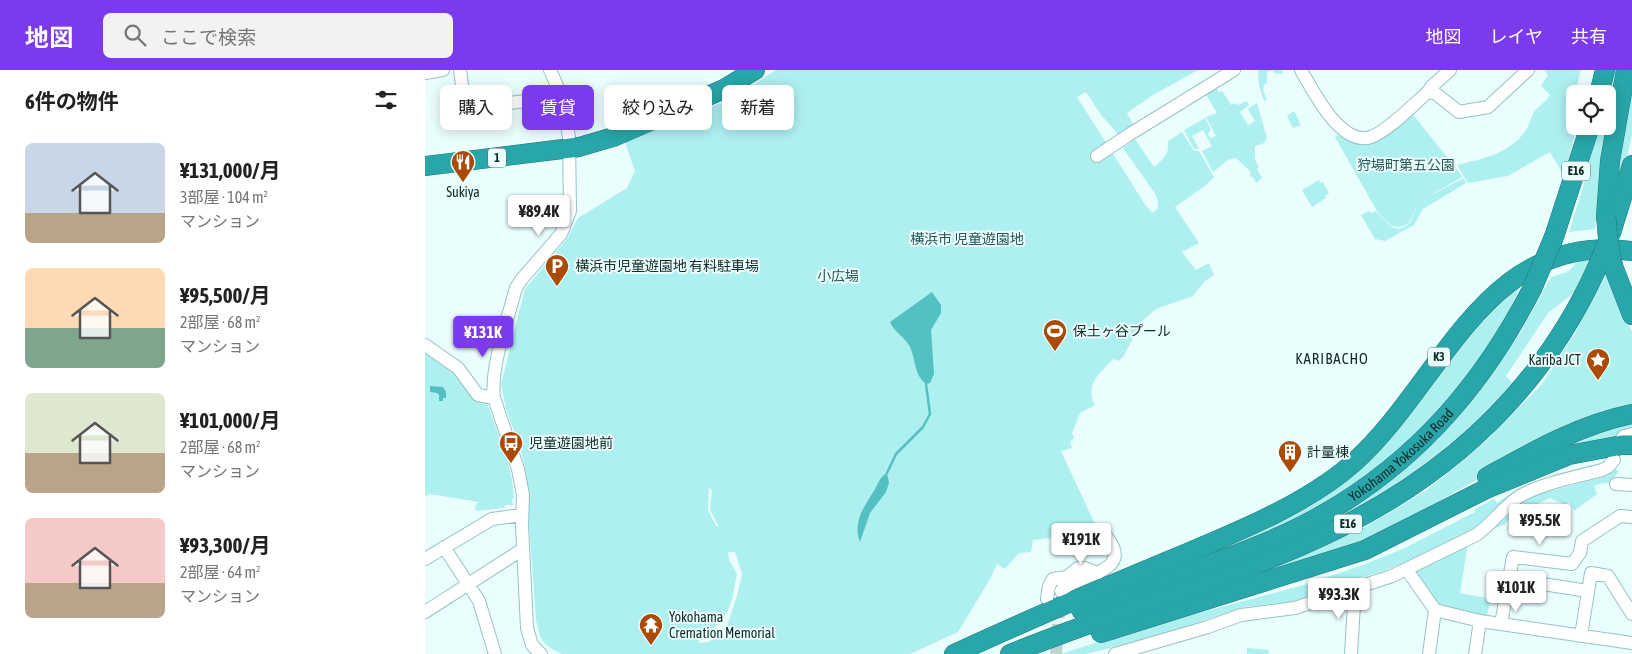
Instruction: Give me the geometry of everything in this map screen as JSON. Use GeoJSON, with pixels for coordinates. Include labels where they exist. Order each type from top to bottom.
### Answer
{"type":"FeatureCollection","features":[{"type":"Feature","properties":{"kind":"highway","name":"1"},"geometry":{"type":"LineString","coordinates":[[425,166],[569,149],[613,137],[724,89],[753,70]]}},
{"type":"Feature","properties":{"kind":"highway"},"geometry":{"type":"LineString","coordinates":[[1601,85],[1605,70]]}},
{"type":"Feature","properties":{"kind":"highway"},"geometry":{"type":"LineString","coordinates":[[1627,70],[1611,153],[1615,196],[1608,216],[1616,262],[1632,315]]}},
{"type":"Feature","properties":{"kind":"highway","name":"Yokohama Yokosuka Road"},"geometry":{"type":"LineString","coordinates":[[970,654],[1068,615],[1239,553],[1289,532],[1324,514],[1362,490],[1420,443],[1464,396],[1503,342],[1532,289],[1553,237],[1587,135]]}},
{"type":"Feature","properties":{"kind":"highway","name":"Yokohama Yokosuka Road"},"geometry":{"type":"LineString","coordinates":[[1010,654],[1285,553],[1340,528],[1407,490],[1434,472],[1480,433],[1523,388],[1616,262],[1615,196],[1632,165]]}},
{"type":"Feature","properties":{"kind":"highway"},"geometry":{"type":"LineString","coordinates":[[1591,249],[1632,243]]}},
{"type":"Feature","properties":{"kind":"highway","name":"K3"},"geometry":{"type":"LineString","coordinates":[[954,654],[1030,619],[1212,542],[1272,514],[1315,490],[1350,465],[1373,444],[1395,418],[1460,330],[1493,296],[1525,272],[1559,256],[1591,249],[1616,262]]}},
{"type":"Feature","properties":{"kind":"highway"},"geometry":{"type":"LineString","coordinates":[[1616,262],[1632,281]]}},
{"type":"Feature","properties":{"kind":"highway"},"geometry":{"type":"LineString","coordinates":[[1300,570],[1389,534],[1523,457],[1567,436],[1596,424],[1632,414]]}},
{"type":"Feature","properties":{"kind":"highway"},"geometry":{"type":"LineString","coordinates":[[1034,654],[1365,550],[1486,489],[1569,455],[1625,445]]}},
{"type":"Feature","properties":{"kind":"street"},"geometry":{"type":"LineString","coordinates":[[425,72],[443,70]]}},
{"type":"Feature","properties":{"kind":"street"},"geometry":{"type":"LineString","coordinates":[[460,70],[465,108],[522,101]]}},
{"type":"Feature","properties":{"kind":"street"},"geometry":{"type":"LineString","coordinates":[[550,70],[557,85]]}},
{"type":"Feature","properties":{"kind":"street"},"geometry":{"type":"LineString","coordinates":[[1097,156],[1234,70]]}},
{"type":"Feature","properties":{"kind":"street"},"geometry":{"type":"LineString","coordinates":[[1301,70],[1312,89],[1339,126],[1350,136],[1361,139],[1379,133],[1428,92],[1449,70]]}},
{"type":"Feature","properties":{"kind":"street"},"geometry":{"type":"LineString","coordinates":[[1428,92],[1435,94],[1459,112],[1489,107],[1528,70]]}},
{"type":"Feature","properties":{"kind":"street"},"geometry":{"type":"LineString","coordinates":[[536,653],[527,628],[523,549],[523,495],[519,468],[494,398],[493,388],[496,365],[516,288],[561,234],[568,219],[571,200],[566,130]]}},
{"type":"Feature","properties":{"kind":"street"},"geometry":{"type":"LineString","coordinates":[[425,345],[458,368],[478,395],[494,398]]}},
{"type":"Feature","properties":{"kind":"street"},"geometry":{"type":"LineString","coordinates":[[1625,445],[1624,436],[1632,434]]}},
{"type":"Feature","properties":{"kind":"street"},"geometry":{"type":"LineString","coordinates":[[1121,653],[1241,616],[1295,608],[1393,576],[1476,535],[1518,498],[1547,486],[1602,470],[1608,467],[1614,460]]}},
{"type":"Feature","properties":{"kind":"street"},"geometry":{"type":"LineString","coordinates":[[1617,484],[1632,485]]}},
{"type":"Feature","properties":{"kind":"street"},"geometry":{"type":"LineString","coordinates":[[425,560],[491,519],[522,515]]}},
{"type":"Feature","properties":{"kind":"street"},"geometry":{"type":"LineString","coordinates":[[1501,624],[1513,557],[1571,564],[1580,553],[1583,541],[1620,516],[1632,517]]}},
{"type":"Feature","properties":{"kind":"street"},"geometry":{"type":"LineString","coordinates":[[1061,591],[1066,586],[1098,573],[1111,564],[1116,552],[1107,536]]}},
{"type":"Feature","properties":{"kind":"street"},"geometry":{"type":"LineString","coordinates":[[445,547],[479,601],[495,654]]}},
{"type":"Feature","properties":{"kind":"street"},"geometry":{"type":"LineString","coordinates":[[425,612],[523,549]]}},
{"type":"Feature","properties":{"kind":"street"},"geometry":{"type":"LineString","coordinates":[[1047,599],[1049,586],[1053,579],[1067,577],[1079,568],[1098,573]]}},
{"type":"Feature","properties":{"kind":"street"},"geometry":{"type":"LineString","coordinates":[[1407,570],[1435,610],[1480,621],[1581,636],[1632,640]]}},
{"type":"Feature","properties":{"kind":"street"},"geometry":{"type":"LineString","coordinates":[[1581,636],[1591,573],[1608,576],[1632,614]]}},
{"type":"Feature","properties":{"kind":"street"},"geometry":{"type":"LineString","coordinates":[[1523,581],[1588,591]]}},
{"type":"Feature","properties":{"kind":"street"},"geometry":{"type":"LineString","coordinates":[[1351,654],[1355,588]]}},
{"type":"Feature","properties":{"kind":"street"},"geometry":{"type":"LineString","coordinates":[[1429,654],[1435,610]]}},
{"type":"Feature","properties":{"kind":"street"},"geometry":{"type":"LineString","coordinates":[[1475,654],[1480,621]]}},
{"type":"Feature","properties":{"kind":"green space","name":"横浜市 児童遊園地"},"geometry":{"type":"Polygon","coordinates":[[[776,70],[1198,70],[1153,95],[1127,113],[1134,126],[1119,135],[1101,115],[1086,92],[1077,97],[1146,206],[1153,213],[1157,209],[1156,195],[1123,148],[1135,139],[1154,167],[1167,153],[1168,141],[1182,132],[1194,151],[1199,151],[1214,177],[1205,186],[1175,207],[1199,243],[1182,252],[1196,270],[1209,263],[1214,275],[1205,281],[1193,296],[1156,309],[1143,320],[1123,357],[1118,361],[1113,359],[1095,380],[1091,391],[1095,405],[1080,413],[1072,433],[1074,438],[1070,442],[1072,448],[1061,451],[1094,522],[1094,547],[1051,538],[1033,540],[1031,552],[1019,553],[1005,569],[997,564],[958,632],[910,654],[562,654],[543,642],[536,620],[525,467],[506,409],[501,384],[525,289],[566,240],[578,218],[627,188],[635,171],[625,142],[654,130],[712,130],[712,107],[722,102],[722,130],[794,130],[794,85],[752,85],[776,70]],[[709,488],[708,510],[716,526],[719,527],[710,510],[712,490],[709,488]],[[728,552],[729,560],[737,574],[731,603],[723,619],[703,636],[698,643],[709,642],[726,629],[742,574],[735,552],[728,552]]]}},
{"type":"Feature","properties":{"kind":"green space"},"geometry":{"type":"Polygon","coordinates":[[[1258,70],[1273,70],[1267,72],[1267,83],[1264,85],[1263,90],[1267,100],[1264,101],[1259,86],[1258,70]]]}},
{"type":"Feature","properties":{"kind":"green space"},"geometry":{"type":"Polygon","coordinates":[[[1273,70],[1282,70],[1283,74],[1274,73],[1273,70]]]}},
{"type":"Feature","properties":{"kind":"green space"},"geometry":{"type":"Polygon","coordinates":[[[1544,70],[1581,70],[1577,85],[1566,85],[1566,135],[1575,135],[1564,176],[1550,152],[1508,176],[1468,183],[1457,165],[1495,154],[1512,145],[1526,130],[1534,112],[1550,95],[1541,86],[1548,75],[1544,70]]]}},
{"type":"Feature","properties":{"kind":"green space"},"geometry":{"type":"Polygon","coordinates":[[[1614,70],[1619,70],[1616,85],[1610,85],[1614,70]]]}},
{"type":"Feature","properties":{"kind":"green space"},"geometry":{"type":"Polygon","coordinates":[[[1632,70],[1632,135],[1621,183],[1616,184],[1632,70]]]}},
{"type":"Feature","properties":{"kind":"green space"},"geometry":{"type":"Polygon","coordinates":[[[1214,85],[1219,92],[1222,91],[1231,105],[1235,103],[1238,105],[1247,101],[1249,105],[1240,112],[1248,125],[1255,121],[1248,109],[1257,103],[1267,138],[1264,143],[1255,146],[1255,160],[1262,178],[1256,183],[1253,177],[1251,178],[1250,171],[1236,158],[1228,160],[1213,172],[1202,151],[1212,146],[1203,130],[1192,136],[1199,149],[1194,149],[1184,130],[1205,118],[1211,129],[1208,134],[1210,138],[1216,136],[1206,117],[1217,113],[1204,91],[1214,85]]]}},
{"type":"Feature","properties":{"kind":"green space"},"geometry":{"type":"Polygon","coordinates":[[[1294,111],[1301,125],[1293,128],[1287,116],[1294,111]]]}},
{"type":"Feature","properties":{"kind":"green space","name":"狩場町第五公園"},"geometry":{"type":"Polygon","coordinates":[[[1411,112],[1463,177],[1421,200],[1464,178],[1466,183],[1423,209],[1414,225],[1385,241],[1375,239],[1361,215],[1369,211],[1371,213],[1375,211],[1392,227],[1400,229],[1410,223],[1419,201],[1409,223],[1400,227],[1392,226],[1378,213],[1335,137],[1337,135],[1355,143],[1365,143],[1411,112]]]}},
{"type":"Feature","properties":{"kind":"green space"},"geometry":{"type":"Polygon","coordinates":[[[1597,135],[1606,135],[1595,229],[1569,232],[1597,135]]]}},
{"type":"Feature","properties":{"kind":"green space"},"geometry":{"type":"Polygon","coordinates":[[[1319,180],[1320,183],[1323,182],[1329,193],[1325,196],[1326,198],[1312,207],[1302,190],[1319,180]]]}},
{"type":"Feature","properties":{"kind":"green space"},"geometry":{"type":"Polygon","coordinates":[[[1592,258],[1574,293],[1548,313],[1506,376],[1516,386],[1431,466],[1322,529],[1320,525],[1347,509],[1438,439],[1519,335],[1551,277],[1568,272],[1578,261],[1592,258]]]}},
{"type":"Feature","properties":{"kind":"green space"},"geometry":{"type":"Polygon","coordinates":[[[1606,270],[1625,319],[1632,331],[1632,409],[1539,444],[1413,516],[1362,542],[1301,566],[1206,590],[1365,527],[1427,490],[1486,441],[1542,384],[1575,333],[1606,270]]]}},
{"type":"Feature","properties":{"kind":"green space"},"geometry":{"type":"Polygon","coordinates":[[[1522,282],[1500,333],[1449,401],[1392,456],[1345,493],[1307,514],[1251,539],[1129,585],[1366,462],[1409,415],[1483,313],[1522,282]]]}},
{"type":"Feature","properties":{"kind":"green space"},"geometry":{"type":"Polygon","coordinates":[[[425,346],[486,400],[507,459],[512,479],[513,505],[505,505],[504,508],[476,511],[475,506],[479,502],[430,494],[425,496],[425,346]]]}},
{"type":"Feature","properties":{"kind":"green space"},"geometry":{"type":"Polygon","coordinates":[[[1632,421],[1632,431],[1612,443],[1545,454],[1577,440],[1632,421]]]}},
{"type":"Feature","properties":{"kind":"green space"},"geometry":{"type":"Polygon","coordinates":[[[1593,465],[1571,474],[1415,559],[1337,585],[1328,591],[1289,602],[1244,607],[1161,635],[1086,654],[1060,654],[1143,628],[1304,585],[1363,565],[1405,548],[1475,512],[1475,509],[1494,499],[1497,503],[1519,488],[1557,474],[1593,465]]]}},
{"type":"Feature","properties":{"kind":"green space"},"geometry":{"type":"Polygon","coordinates":[[[1616,469],[1619,471],[1614,478],[1614,483],[1603,483],[1594,486],[1597,494],[1574,511],[1569,502],[1566,505],[1550,498],[1513,515],[1504,525],[1495,528],[1527,498],[1604,477],[1616,469]]]}},
{"type":"Feature","properties":{"kind":"green space"},"geometry":{"type":"Polygon","coordinates":[[[1468,543],[1460,593],[1491,599],[1486,618],[1443,610],[1411,570],[1468,543]]]}},
{"type":"Feature","properties":{"kind":"green space"},"geometry":{"type":"Polygon","coordinates":[[[1247,648],[1269,650],[1268,654],[1247,654],[1247,648]]]}},
{"type":"Feature","properties":{"kind":"shaded area"},"geometry":{"type":"Polygon","coordinates":[[[932,292],[941,305],[941,313],[931,330],[934,374],[930,383],[926,384],[917,372],[910,347],[890,322],[932,292]]]}},
{"type":"Feature","properties":{"kind":"shaded area"},"geometry":{"type":"Polygon","coordinates":[[[430,386],[443,387],[446,392],[446,398],[443,398],[443,401],[439,401],[437,393],[430,392],[430,386]]]}},
{"type":"Feature","properties":{"kind":"shaded area"},"geometry":{"type":"Polygon","coordinates":[[[887,473],[889,483],[886,492],[870,513],[860,542],[858,527],[861,514],[880,480],[887,473]]]}},
{"type":"Feature","properties":{"kind":"waterway"},"geometry":{"type":"LineString","coordinates":[[887,473],[896,454],[923,427],[930,414],[926,384]]}},
{"type":"Feature","properties":{"kind":"tunnel"},"geometry":{"type":"LineString","coordinates":[[1056,654],[1060,601]]}},
{"type":"Feature","properties":{"kind":"place","name":"Sukiya"},"geometry":{"type":"Point","coordinates":[463,183]}},
{"type":"Feature","properties":{"kind":"place","name":"横浜市児童遊園地 有料駐車場"},"geometry":{"type":"Point","coordinates":[557,287]}},
{"type":"Feature","properties":{"kind":"place","name":"保土ヶ谷プール"},"geometry":{"type":"Point","coordinates":[1055,352]}},
{"type":"Feature","properties":{"kind":"place","name":"Kariba JCT"},"geometry":{"type":"Point","coordinates":[1598,381]}},
{"type":"Feature","properties":{"kind":"place","name":"児童遊園地前"},"geometry":{"type":"Point","coordinates":[511,464]}},
{"type":"Feature","properties":{"kind":"place","name":"計量棟"},"geometry":{"type":"Point","coordinates":[1290,473]}},
{"type":"Feature","properties":{"kind":"place","name":"Yokohama Cremation Memorial"},"geometry":{"type":"Point","coordinates":[651,646]}},
{"type":"Feature","properties":{"kind":"district","name":"KARIBACHO"},"geometry":{"type":"Point","coordinates":[1332,359]}},
{"type":"Feature","properties":{"kind":"park label","name":"小広場"},"geometry":{"type":"Point","coordinates":[838,276]}}]}
